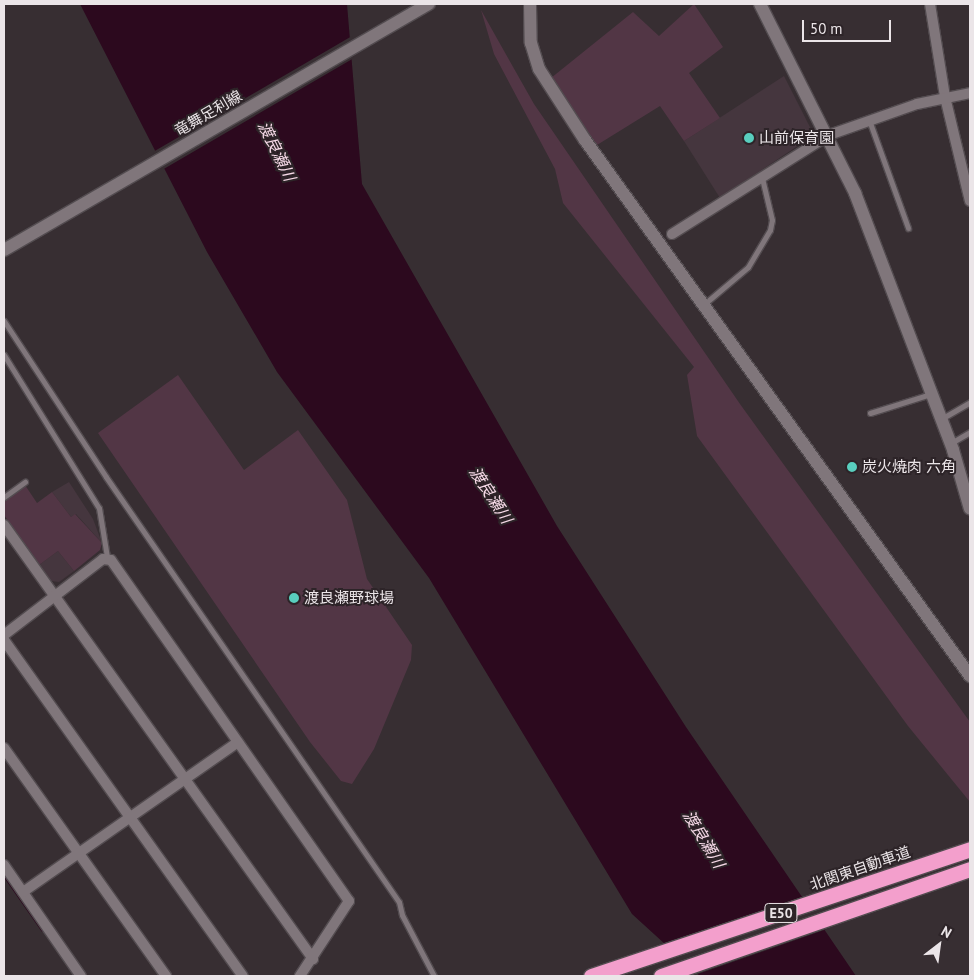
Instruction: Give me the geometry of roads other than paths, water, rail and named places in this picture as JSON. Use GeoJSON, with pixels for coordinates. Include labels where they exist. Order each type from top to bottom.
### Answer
{"type":"FeatureCollection","features":[{"type":"Feature","properties":{"kind":"highway","name":"北関東自動車道"},"geometry":{"type":"LineString","coordinates":[[591,976],[970,849]]}},
{"type":"Feature","properties":{"kind":"highway","name":"E50"},"geometry":{"type":"LineString","coordinates":[[661,976],[970,869]]}},
{"type":"Feature","properties":{"kind":"street","name":"竜舞足利線"},"geometry":{"type":"LineString","coordinates":[[4,250],[429,4]]}},
{"type":"Feature","properties":{"kind":"street"},"geometry":{"type":"LineString","coordinates":[[530,4],[532,43],[540,69],[585,140],[970,676]]}},
{"type":"Feature","properties":{"kind":"street"},"geometry":{"type":"LineString","coordinates":[[760,4],[829,135],[941,419],[970,509]]}},
{"type":"Feature","properties":{"kind":"street"},"geometry":{"type":"LineString","coordinates":[[930,4],[945,97],[966,174],[970,201]]}},
{"type":"Feature","properties":{"kind":"street"},"geometry":{"type":"LineString","coordinates":[[672,234],[829,135],[869,120],[945,97],[970,93]]}},
{"type":"Feature","properties":{"kind":"street"},"geometry":{"type":"LineString","coordinates":[[4,525],[182,780],[313,959]]}},
{"type":"Feature","properties":{"kind":"street"},"geometry":{"type":"LineString","coordinates":[[4,635],[107,557],[349,901],[313,959],[300,976]]}},
{"type":"Feature","properties":{"kind":"street"},"geometry":{"type":"LineString","coordinates":[[4,640],[243,976]]}},
{"type":"Feature","properties":{"kind":"street"},"geometry":{"type":"LineString","coordinates":[[23,892],[238,742]]}},
{"type":"Feature","properties":{"kind":"street"},"geometry":{"type":"LineString","coordinates":[[4,748],[166,976]]}},
{"type":"Feature","properties":{"kind":"street"},"geometry":{"type":"LineString","coordinates":[[6,872],[23,892],[82,976]]}},
{"type":"Feature","properties":{"kind":"lane"},"geometry":{"type":"LineString","coordinates":[[869,120],[908,228]]}},
{"type":"Feature","properties":{"kind":"lane"},"geometry":{"type":"LineString","coordinates":[[709,300],[748,267],[770,230],[772,220],[762,177]]}},
{"type":"Feature","properties":{"kind":"lane"},"geometry":{"type":"LineString","coordinates":[[4,321],[106,477],[399,902],[402,915],[434,976]]}},
{"type":"Feature","properties":{"kind":"lane"},"geometry":{"type":"LineString","coordinates":[[4,354],[99,508],[107,557]]}},
{"type":"Feature","properties":{"kind":"lane"},"geometry":{"type":"LineString","coordinates":[[870,413],[931,394]]}},
{"type":"Feature","properties":{"kind":"lane"},"geometry":{"type":"LineString","coordinates":[[941,419],[970,402]]}},
{"type":"Feature","properties":{"kind":"lane"},"geometry":{"type":"LineString","coordinates":[[950,443],[970,432]]}},
{"type":"Feature","properties":{"kind":"lane"},"geometry":{"type":"LineString","coordinates":[[4,497],[26,482]]}},
{"type":"Feature","properties":{"kind":"water","name":"渡良瀬川"},"geometry":{"type":"Polygon","coordinates":[[[80,4],[347,4],[362,184],[557,526],[686,727],[856,976],[700,976],[632,914],[429,578],[277,372],[207,252],[80,4]]]}},
{"type":"Feature","properties":{"kind":"waterway"},"geometry":{"type":"LineString","coordinates":[[4,874],[43,930]]}},
{"type":"Feature","properties":{"kind":"place","name":"山前保育園"},"geometry":{"type":"Point","coordinates":[749,138]}},
{"type":"Feature","properties":{"kind":"place","name":"炭火焼肉 六角"},"geometry":{"type":"Point","coordinates":[852,467]}},
{"type":"Feature","properties":{"kind":"place","name":"渡良瀬野球場"},"geometry":{"type":"Point","coordinates":[294,598]}}]}
